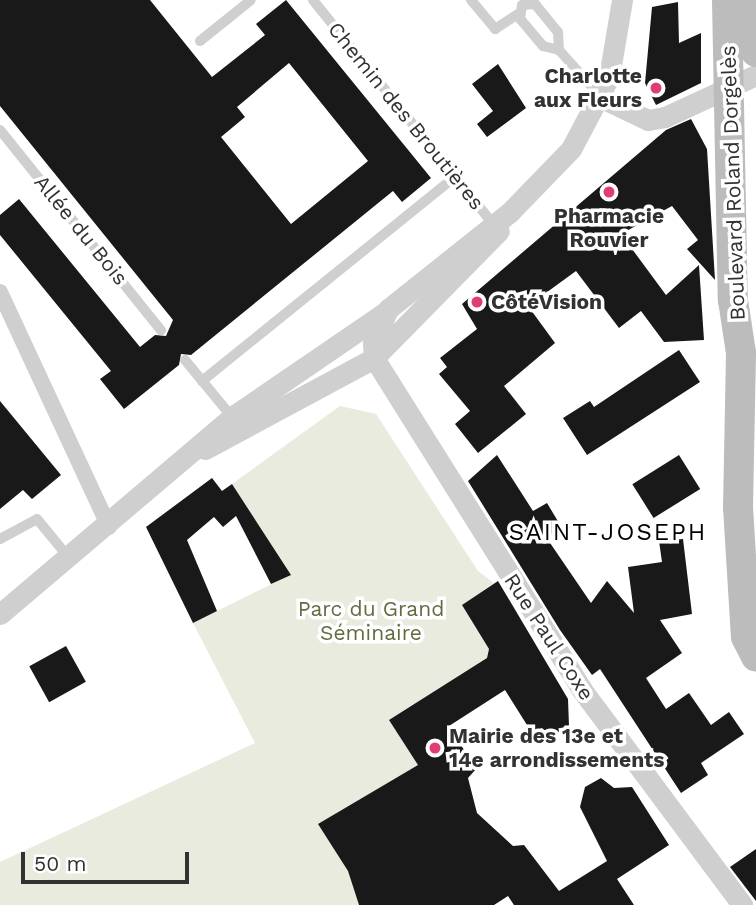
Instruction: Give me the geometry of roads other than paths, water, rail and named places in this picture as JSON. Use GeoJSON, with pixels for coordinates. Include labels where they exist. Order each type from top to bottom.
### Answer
{"type":"FeatureCollection","features":[{"type":"Feature","properties":{"kind":"main road","name":"Boulevard Roland Dorgelès"},"geometry":{"type":"LineString","coordinates":[[727,0],[733,300],[741,353],[738,507],[746,637],[756,657]]}},
{"type":"Feature","properties":{"kind":"main road","name":"Boulevard Roland Dorgelès"},"geometry":{"type":"LineString","coordinates":[[754,0],[756,52]]}},
{"type":"Feature","properties":{"kind":"street"},"geometry":{"type":"LineString","coordinates":[[193,454],[374,358],[571,149],[602,98],[622,0]]}},
{"type":"Feature","properties":{"kind":"street"},"geometry":{"type":"LineString","coordinates":[[602,98],[648,120],[756,75]]}},
{"type":"Feature","properties":{"kind":"street"},"geometry":{"type":"LineString","coordinates":[[0,614],[109,527],[232,417],[388,309],[495,227]]}},
{"type":"Feature","properties":{"kind":"street"},"geometry":{"type":"LineString","coordinates":[[0,292],[109,527]]}},
{"type":"Feature","properties":{"kind":"street"},"geometry":{"type":"LineString","coordinates":[[374,358],[388,309]]}},
{"type":"Feature","properties":{"kind":"street","name":"Rue Paul Coxe"},"geometry":{"type":"LineString","coordinates":[[374,358],[582,690],[741,905]]}},
{"type":"Feature","properties":{"kind":"lane"},"geometry":{"type":"LineString","coordinates":[[200,41],[251,0]]}},
{"type":"Feature","properties":{"kind":"lane","name":"Chemin des Broutières"},"geometry":{"type":"LineString","coordinates":[[313,0],[495,227]]}},
{"type":"Feature","properties":{"kind":"lane"},"geometry":{"type":"LineString","coordinates":[[471,0],[495,29],[521,6],[535,4],[558,32],[559,50]]}},
{"type":"Feature","properties":{"kind":"lane"},"geometry":{"type":"LineString","coordinates":[[521,6],[542,46],[559,50],[602,98]]}},
{"type":"Feature","properties":{"kind":"lane","name":"Allée du Bois"},"geometry":{"type":"LineString","coordinates":[[0,130],[161,330]]}},
{"type":"Feature","properties":{"kind":"lane"},"geometry":{"type":"LineString","coordinates":[[202,381],[455,177]]}},
{"type":"Feature","properties":{"kind":"lane"},"geometry":{"type":"LineString","coordinates":[[185,360],[232,417]]}},
{"type":"Feature","properties":{"kind":"lane"},"geometry":{"type":"LineString","coordinates":[[0,539],[37,519],[70,559]]}},
{"type":"Feature","properties":{"kind":"place","name":"Charlotte aux Fleurs"},"geometry":{"type":"Point","coordinates":[656,88]}},
{"type":"Feature","properties":{"kind":"place","name":"Pharmacie Rouvier"},"geometry":{"type":"Point","coordinates":[609,192]}},
{"type":"Feature","properties":{"kind":"place","name":"CôtéVision"},"geometry":{"type":"Point","coordinates":[477,302]}},
{"type":"Feature","properties":{"kind":"place","name":"Mairie des 13e et 14e arrondissements"},"geometry":{"type":"Point","coordinates":[435,748]}},
{"type":"Feature","properties":{"kind":"district","name":"SAINT-JOSEPH"},"geometry":{"type":"Point","coordinates":[608,533]}},
{"type":"Feature","properties":{"kind":"park label","name":"Parc du Grand Séminaire"},"geometry":{"type":"Point","coordinates":[371,621]}}]}
